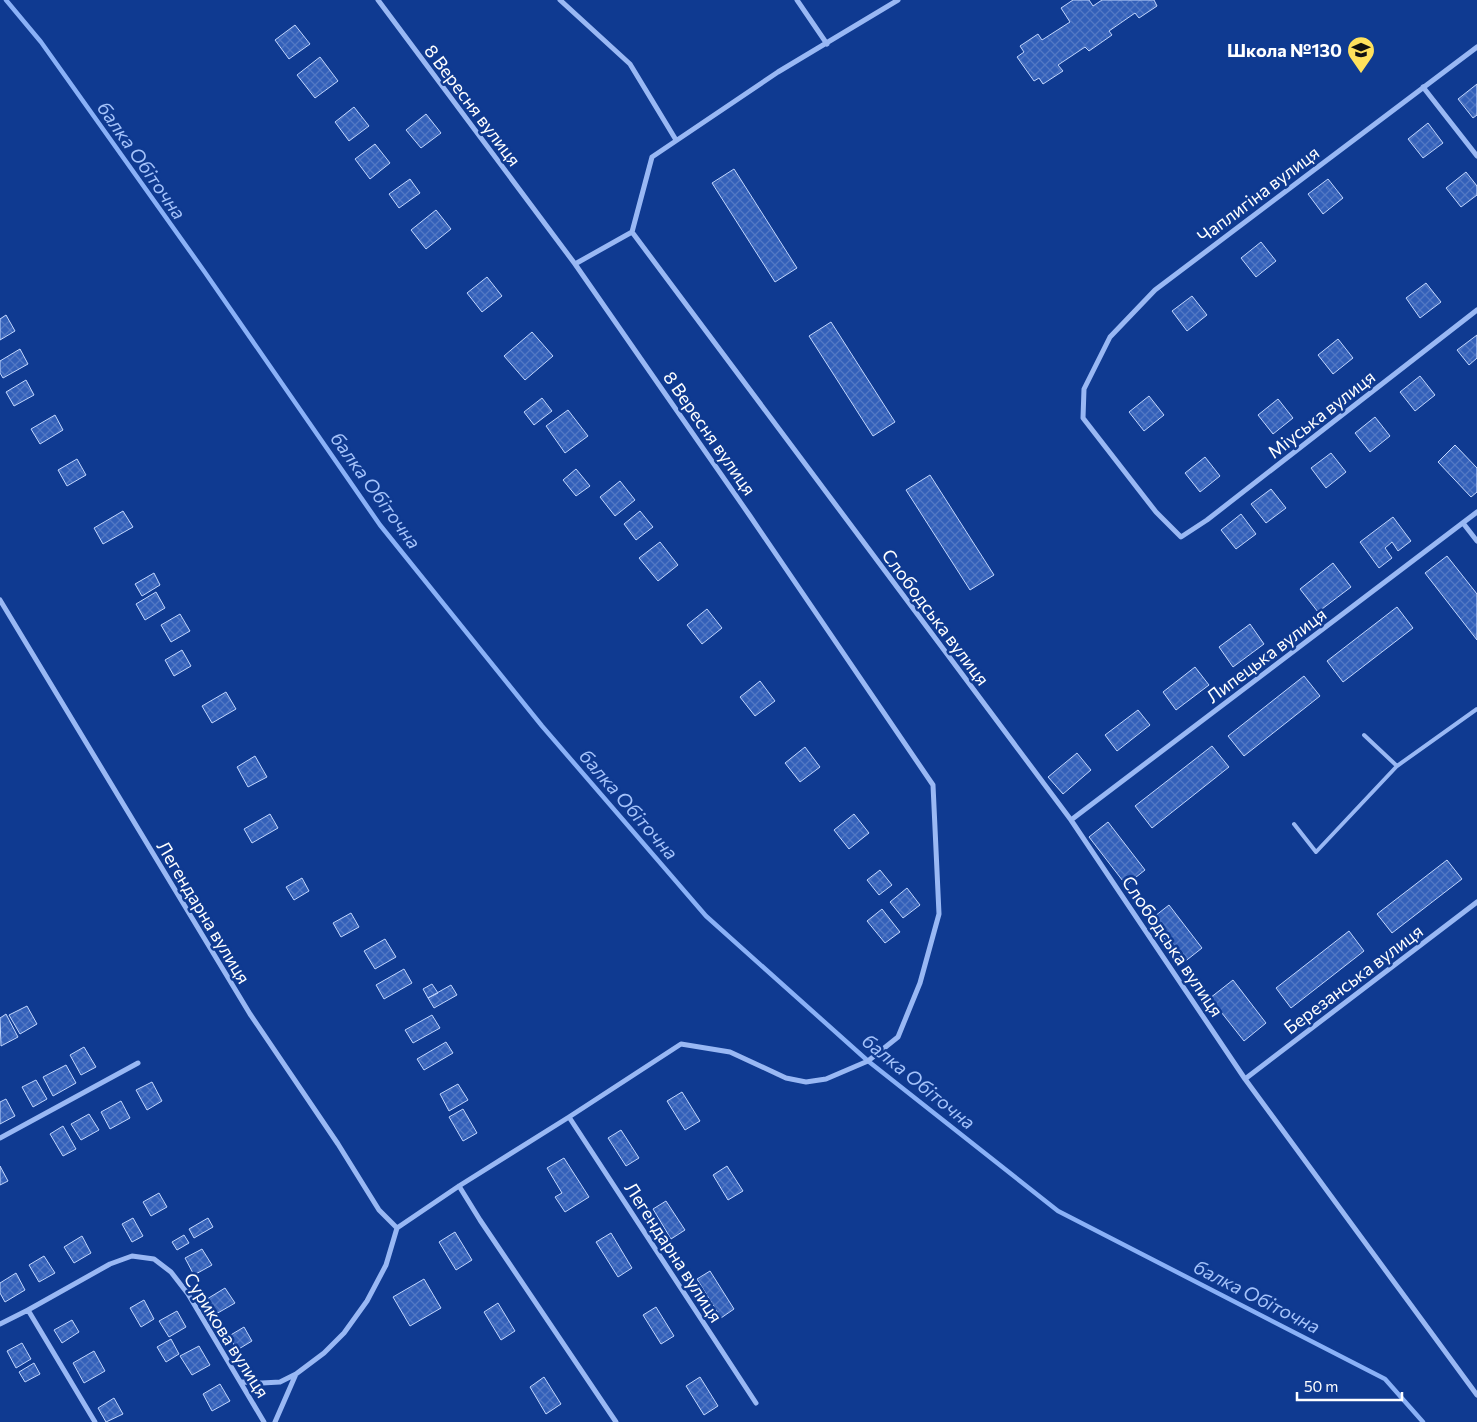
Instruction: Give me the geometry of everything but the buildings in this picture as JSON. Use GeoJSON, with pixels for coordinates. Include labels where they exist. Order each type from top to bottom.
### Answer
{"type":"FeatureCollection","features":[{"type":"Feature","properties":{"kind":"street","name":"8 Вересня вулиця"},"geometry":{"type":"LineString","coordinates":[[378,0],[575,264],[756,524],[933,785],[940,914],[920,982],[898,1037],[868,1061],[826,1079],[806,1082],[786,1078],[730,1052],[682,1044],[569,1117]]}},
{"type":"Feature","properties":{"kind":"street"},"geometry":{"type":"LineString","coordinates":[[560,0],[630,64],[676,140]]}},
{"type":"Feature","properties":{"kind":"street"},"geometry":{"type":"LineString","coordinates":[[797,0],[828,44]]}},
{"type":"Feature","properties":{"kind":"street"},"geometry":{"type":"LineString","coordinates":[[575,264],[632,232],[652,157],[778,72],[828,44],[898,0]]}},
{"type":"Feature","properties":{"kind":"street","name":"Чаплигіна вулиця"},"geometry":{"type":"LineString","coordinates":[[1180,536],[1156,512],[1083,418],[1084,389],[1110,337],[1155,290],[1477,47]]}},
{"type":"Feature","properties":{"kind":"street"},"geometry":{"type":"LineString","coordinates":[[1423,87],[1477,156]]}},
{"type":"Feature","properties":{"kind":"street","name":"Слободська вулиця"},"geometry":{"type":"LineString","coordinates":[[632,232],[1071,820],[1245,1079],[1477,1395]]}},
{"type":"Feature","properties":{"kind":"street","name":"Міуська вулиця"},"geometry":{"type":"LineString","coordinates":[[1180,536],[1207,520],[1477,310]]}},
{"type":"Feature","properties":{"kind":"street","name":"Липецька вулиця"},"geometry":{"type":"LineString","coordinates":[[1071,820],[1477,512]]}},
{"type":"Feature","properties":{"kind":"street"},"geometry":{"type":"LineString","coordinates":[[1463,523],[1477,541]]}},
{"type":"Feature","properties":{"kind":"street","name":"Легендарна вулиця"},"geometry":{"type":"LineString","coordinates":[[0,600],[250,1014],[338,1144],[379,1210],[397,1228]]}},
{"type":"Feature","properties":{"kind":"street","name":"Березанська вулиця"},"geometry":{"type":"LineString","coordinates":[[1245,1079],[1477,902]]}},
{"type":"Feature","properties":{"kind":"street"},"geometry":{"type":"LineString","coordinates":[[0,1138],[138,1063]]}},
{"type":"Feature","properties":{"kind":"street"},"geometry":{"type":"LineString","coordinates":[[242,1382],[280,1382],[296,1374],[324,1352],[344,1333],[367,1301],[386,1265],[397,1228],[459,1186],[569,1117]]}},
{"type":"Feature","properties":{"kind":"street","name":"Легендарна вулиця"},"geometry":{"type":"LineString","coordinates":[[569,1117],[756,1403]]}},
{"type":"Feature","properties":{"kind":"street"},"geometry":{"type":"LineString","coordinates":[[459,1186],[616,1422]]}},
{"type":"Feature","properties":{"kind":"street","name":"Сурикова вулиця"},"geometry":{"type":"LineString","coordinates":[[0,1324],[110,1264],[132,1256],[154,1259],[171,1272],[188,1294],[242,1382],[264,1422]]}},
{"type":"Feature","properties":{"kind":"street"},"geometry":{"type":"LineString","coordinates":[[28,1310],[95,1422]]}},
{"type":"Feature","properties":{"kind":"street"},"geometry":{"type":"LineString","coordinates":[[275,1422],[296,1374]]}},
{"type":"Feature","properties":{"kind":"lane"},"geometry":{"type":"LineString","coordinates":[[1294,824],[1316,852],[1397,766],[1477,709]]}},
{"type":"Feature","properties":{"kind":"lane"},"geometry":{"type":"LineString","coordinates":[[1364,735],[1397,766]]}},
{"type":"Feature","properties":{"kind":"waterway","name":"балка Обіточна"},"geometry":{"type":"LineString","coordinates":[[6,0],[41,42],[204,271],[380,525],[542,726],[706,916],[868,1061],[1058,1211],[1385,1379],[1423,1422]]}},
{"type":"Feature","properties":{"kind":"place","name":"Школа №130"},"geometry":{"type":"Point","coordinates":[1361,74]}}]}
